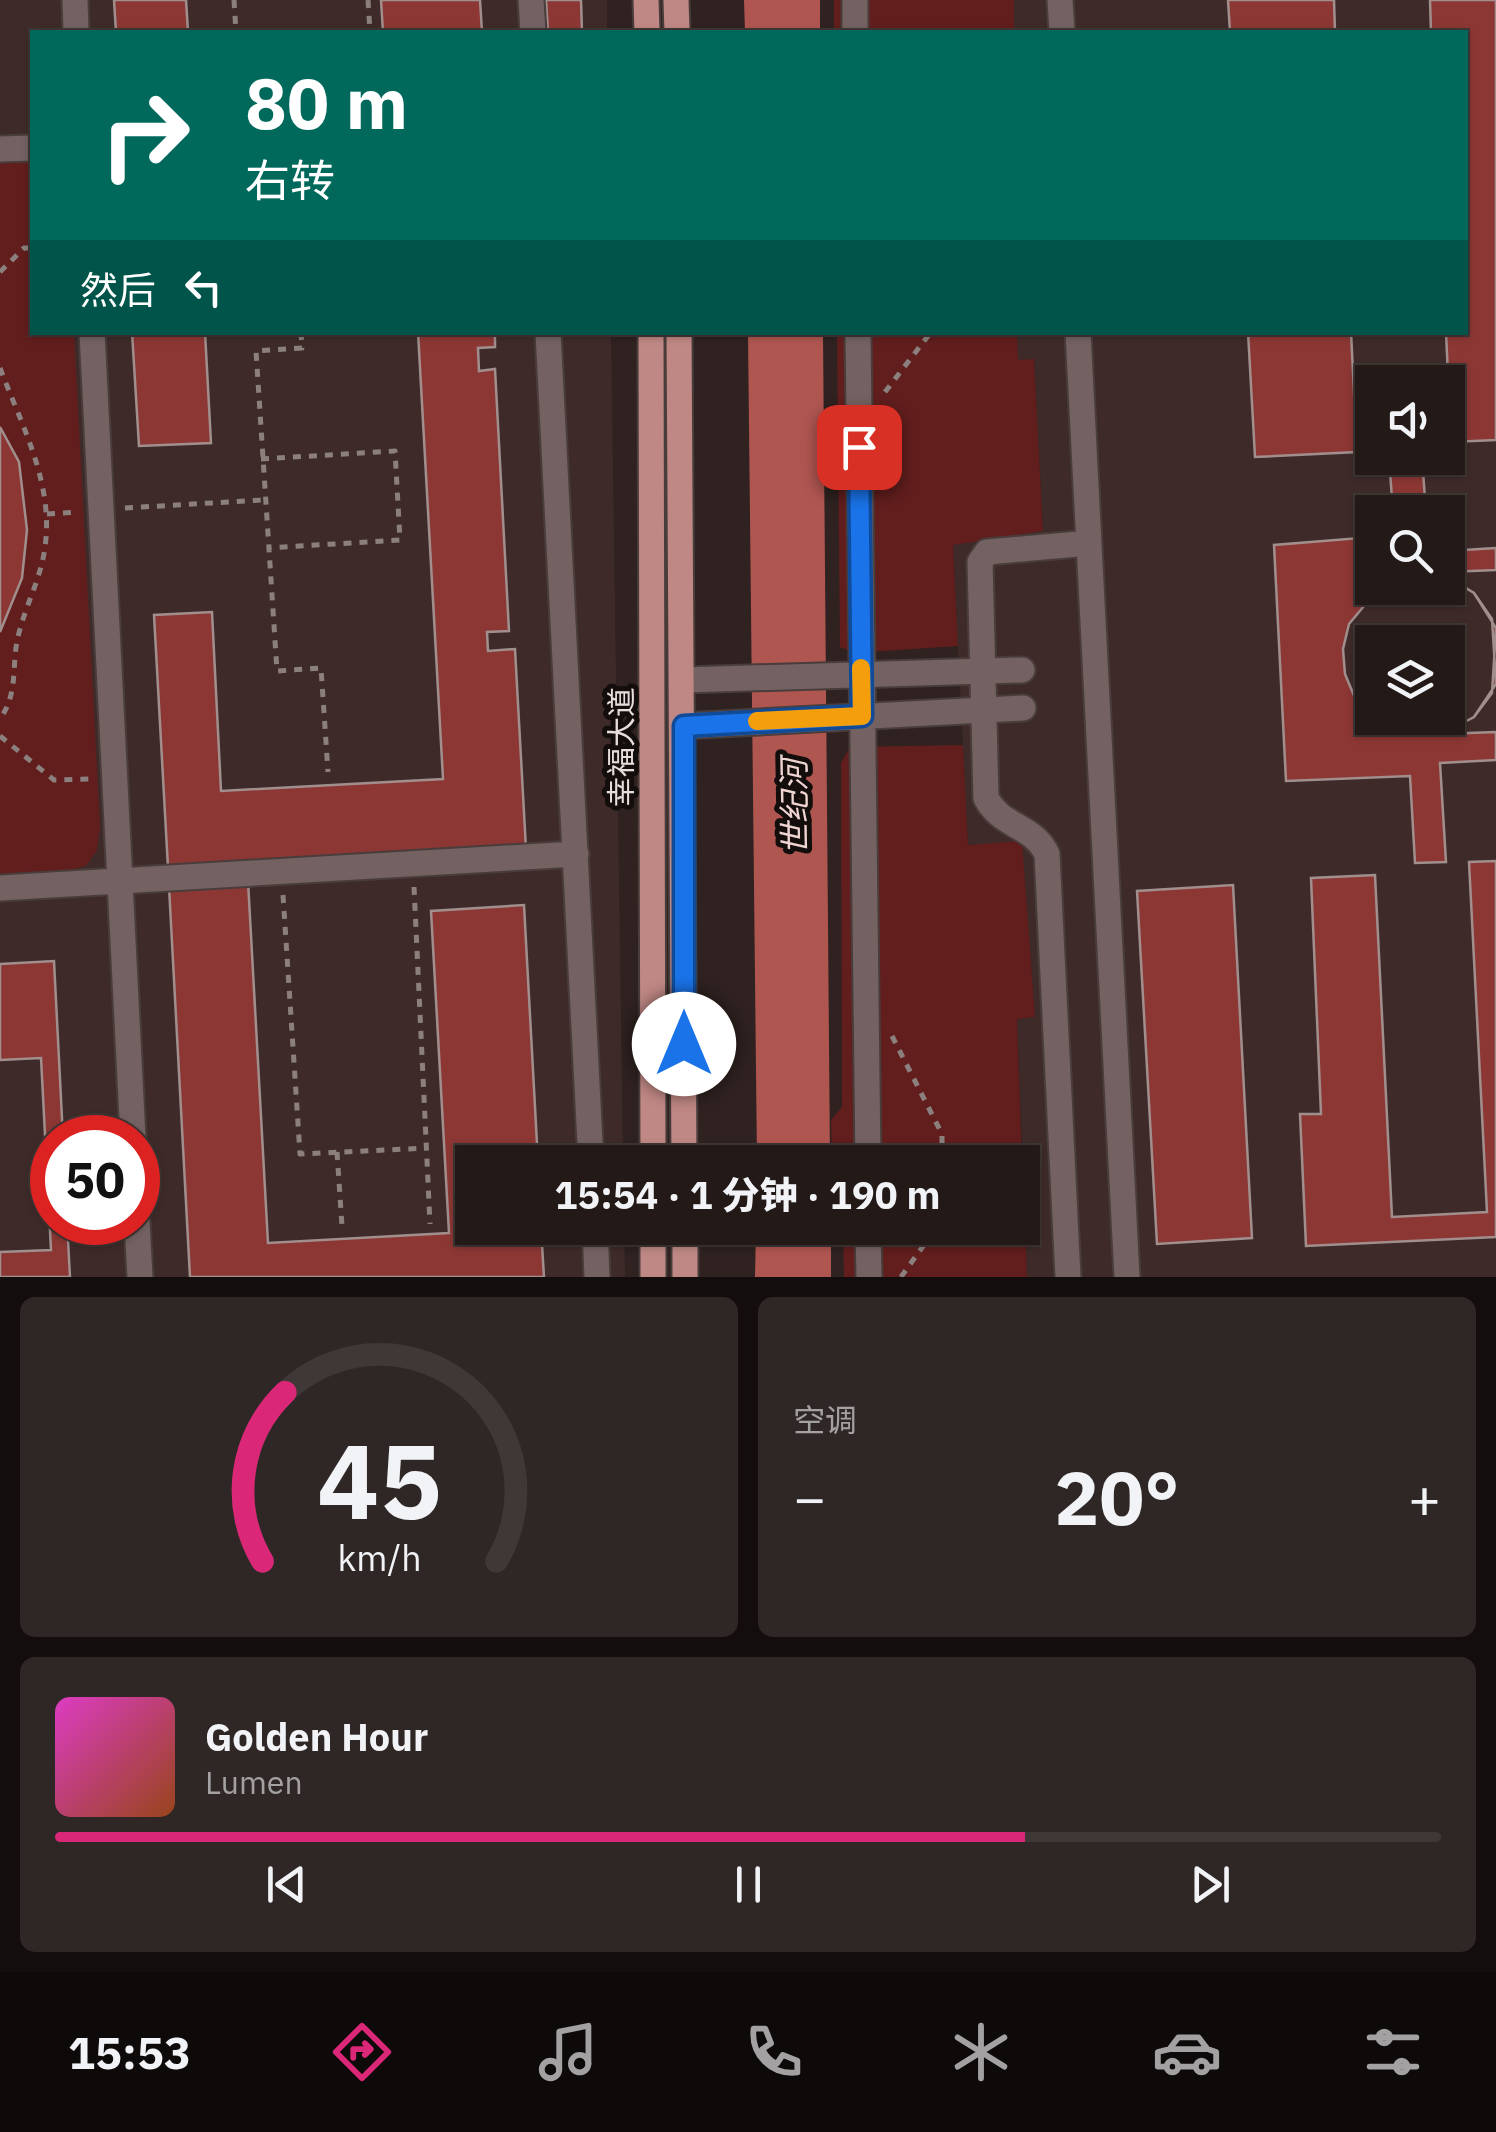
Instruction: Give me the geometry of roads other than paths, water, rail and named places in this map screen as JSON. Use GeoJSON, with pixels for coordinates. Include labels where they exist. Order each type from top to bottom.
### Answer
{"type":"FeatureCollection","features":[{"type":"Feature","properties":{"kind":"main road"},"geometry":{"type":"LineString","coordinates":[[646,0],[647,30]]}},
{"type":"Feature","properties":{"kind":"main road"},"geometry":{"type":"LineString","coordinates":[[676,0],[676,30]]}},
{"type":"Feature","properties":{"kind":"main road","name":"幸福大道"},"geometry":{"type":"LineString","coordinates":[[651,335],[653,1145]]}},
{"type":"Feature","properties":{"kind":"main road","name":"幸福大道"},"geometry":{"type":"LineString","coordinates":[[680,335],[684,1145]]}},
{"type":"Feature","properties":{"kind":"main road"},"geometry":{"type":"LineString","coordinates":[[653,1245],[653,1277]]}},
{"type":"Feature","properties":{"kind":"main road"},"geometry":{"type":"LineString","coordinates":[[684,1245],[685,1277]]}},
{"type":"Feature","properties":{"kind":"lane"},"geometry":{"type":"LineString","coordinates":[[75,0],[76,30]]}},
{"type":"Feature","properties":{"kind":"lane"},"geometry":{"type":"LineString","coordinates":[[531,0],[533,30]]}},
{"type":"Feature","properties":{"kind":"lane"},"geometry":{"type":"LineString","coordinates":[[855,0],[856,30]]}},
{"type":"Feature","properties":{"kind":"lane"},"geometry":{"type":"LineString","coordinates":[[1060,0],[1062,30]]}},
{"type":"Feature","properties":{"kind":"lane"},"geometry":{"type":"LineString","coordinates":[[0,149],[30,148]]}},
{"type":"Feature","properties":{"kind":"lane"},"geometry":{"type":"LineString","coordinates":[[92,335],[132,1115]]}},
{"type":"Feature","properties":{"kind":"lane"},"geometry":{"type":"LineString","coordinates":[[548,335],[591,1145]]}},
{"type":"Feature","properties":{"kind":"lane"},"geometry":{"type":"LineString","coordinates":[[858,335],[854,716],[867,1145]]}},
{"type":"Feature","properties":{"kind":"lane"},"geometry":{"type":"LineString","coordinates":[[1078,335],[1128,1277]]}},
{"type":"Feature","properties":{"kind":"lane"},"geometry":{"type":"LineString","coordinates":[[1068,1277],[1047,854],[1034,834],[1004,824],[986,798],[980,562],[987,552],[1089,543]]}},
{"type":"Feature","properties":{"kind":"lane"},"geometry":{"type":"LineString","coordinates":[[683,680],[1022,670]]}},
{"type":"Feature","properties":{"kind":"lane"},"geometry":{"type":"LineString","coordinates":[[684,726],[1023,708]]}},
{"type":"Feature","properties":{"kind":"lane"},"geometry":{"type":"LineString","coordinates":[[0,888],[576,854]]}},
{"type":"Feature","properties":{"kind":"lane"},"geometry":{"type":"LineString","coordinates":[[139,1245],[140,1277]]}},
{"type":"Feature","properties":{"kind":"lane"},"geometry":{"type":"LineString","coordinates":[[596,1245],[597,1277]]}},
{"type":"Feature","properties":{"kind":"lane"},"geometry":{"type":"LineString","coordinates":[[868,1245],[869,1277]]}},
{"type":"Feature","properties":{"kind":"water"},"geometry":{"type":"Polygon","coordinates":[[[744,0],[820,0],[820,30],[745,30],[744,0]]]}},
{"type":"Feature","properties":{"kind":"water","name":"世纪河"},"geometry":{"type":"Polygon","coordinates":[[[748,335],[823,335],[830,1145],[757,1145],[748,335]]]}},
{"type":"Feature","properties":{"kind":"water"},"geometry":{"type":"Polygon","coordinates":[[[756,1245],[831,1245],[831,1277],[755,1277],[756,1245]]]}}]}
